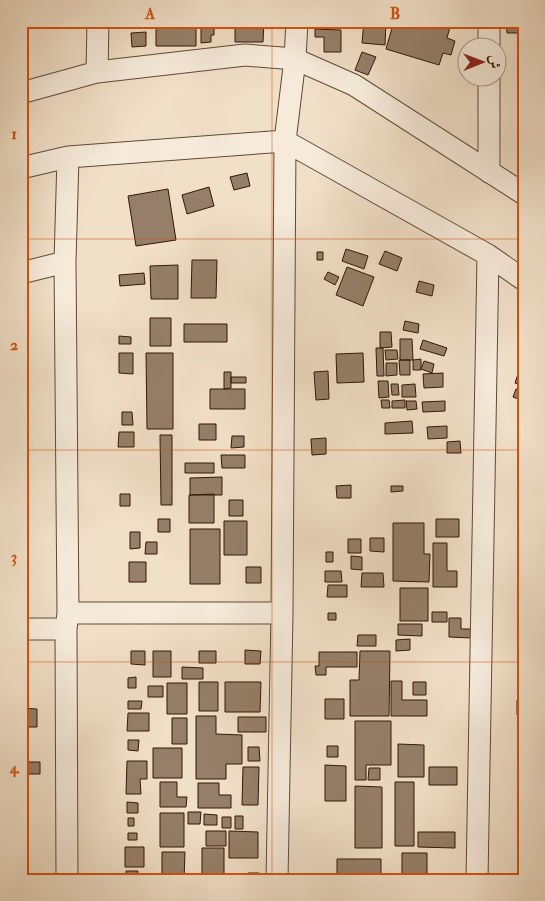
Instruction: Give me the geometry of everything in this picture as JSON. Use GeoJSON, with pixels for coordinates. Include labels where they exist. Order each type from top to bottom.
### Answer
{"type":"FeatureCollection","features":[{"type":"Feature","properties":{"kind":"street"},"geometry":{"type":"LineString","coordinates":[[97,72],[98,21]]}},
{"type":"Feature","properties":{"kind":"street"},"geometry":{"type":"LineString","coordinates":[[277,880],[282,613],[285,141],[295,59],[297,21]]}},
{"type":"Feature","properties":{"kind":"street"},"geometry":{"type":"LineString","coordinates":[[489,38],[490,21]]}},
{"type":"Feature","properties":{"kind":"street"},"geometry":{"type":"LineString","coordinates":[[21,93],[97,72],[245,55],[295,59],[354,85],[524,194]]}},
{"type":"Feature","properties":{"kind":"street"},"geometry":{"type":"LineString","coordinates":[[489,88],[489,172]]}},
{"type":"Feature","properties":{"kind":"street"},"geometry":{"type":"LineString","coordinates":[[21,168],[68,157],[285,141],[488,255],[524,280]]}},
{"type":"Feature","properties":{"kind":"street"},"geometry":{"type":"LineString","coordinates":[[67,880],[65,262],[68,157]]}},
{"type":"Feature","properties":{"kind":"street"},"geometry":{"type":"LineString","coordinates":[[477,880],[488,255]]}},
{"type":"Feature","properties":{"kind":"street"},"geometry":{"type":"LineString","coordinates":[[21,273],[65,262]]}},
{"type":"Feature","properties":{"kind":"street"},"geometry":{"type":"LineString","coordinates":[[21,629],[67,621],[282,613]]}},
{"type":"Feature","properties":{"kind":"building"},"geometry":{"type":"Polygon","coordinates":[[[132,21],[150,21],[150,24],[132,24],[132,21]]]}},
{"type":"Feature","properties":{"kind":"building"},"geometry":{"type":"Polygon","coordinates":[[[201,21],[211,21],[214,35],[211,35],[211,42],[201,43],[201,21]]]}},
{"type":"Feature","properties":{"kind":"building"},"geometry":{"type":"Polygon","coordinates":[[[246,21],[264,21],[263,42],[235,42],[235,23],[246,23],[246,21]]]}},
{"type":"Feature","properties":{"kind":"building"},"geometry":{"type":"Polygon","coordinates":[[[315,21],[353,21],[353,27],[315,27],[315,21]]]}},
{"type":"Feature","properties":{"kind":"building"},"geometry":{"type":"Polygon","coordinates":[[[364,21],[386,21],[385,45],[362,43],[364,21]]]}},
{"type":"Feature","properties":{"kind":"building"},"geometry":{"type":"Polygon","coordinates":[[[394,21],[431,21],[450,27],[447,38],[455,41],[451,55],[443,53],[439,65],[386,49],[394,21]]]}},
{"type":"Feature","properties":{"kind":"building"},"geometry":{"type":"Polygon","coordinates":[[[506,21],[518,21],[519,33],[507,33],[506,21]]]}},
{"type":"Feature","properties":{"kind":"building"},"geometry":{"type":"Polygon","coordinates":[[[156,23],[196,23],[196,46],[156,46],[156,23]]]}},
{"type":"Feature","properties":{"kind":"building"},"geometry":{"type":"Polygon","coordinates":[[[315,29],[341,30],[341,52],[324,52],[324,37],[315,37],[315,29]]]}},
{"type":"Feature","properties":{"kind":"building"},"geometry":{"type":"Polygon","coordinates":[[[146,32],[146,46],[132,47],[131,33],[146,32]]]}},
{"type":"Feature","properties":{"kind":"building"},"geometry":{"type":"Polygon","coordinates":[[[362,52],[376,57],[368,75],[355,70],[362,52]]]}},
{"type":"Feature","properties":{"kind":"building"},"geometry":{"type":"Polygon","coordinates":[[[247,173],[250,186],[234,190],[230,177],[247,173]]]}},
{"type":"Feature","properties":{"kind":"building"},"geometry":{"type":"Polygon","coordinates":[[[209,187],[214,206],[187,214],[182,195],[209,187]]]}},
{"type":"Feature","properties":{"kind":"building"},"geometry":{"type":"Polygon","coordinates":[[[168,189],[176,240],[136,246],[128,196],[168,189]]]}},
{"type":"Feature","properties":{"kind":"building"},"geometry":{"type":"Polygon","coordinates":[[[346,249],[368,256],[364,269],[342,261],[346,249]]]}},
{"type":"Feature","properties":{"kind":"building"},"geometry":{"type":"Polygon","coordinates":[[[385,251],[402,258],[397,271],[379,264],[385,251]]]}},
{"type":"Feature","properties":{"kind":"building"},"geometry":{"type":"Polygon","coordinates":[[[317,252],[323,252],[323,260],[317,260],[317,252]]]}},
{"type":"Feature","properties":{"kind":"building"},"geometry":{"type":"Polygon","coordinates":[[[192,260],[217,260],[216,298],[191,298],[192,260]]]}},
{"type":"Feature","properties":{"kind":"building"},"geometry":{"type":"Polygon","coordinates":[[[178,265],[178,299],[151,299],[150,266],[178,265]]]}},
{"type":"Feature","properties":{"kind":"building"},"geometry":{"type":"Polygon","coordinates":[[[347,267],[374,277],[363,306],[336,295],[347,267]]]}},
{"type":"Feature","properties":{"kind":"building"},"geometry":{"type":"Polygon","coordinates":[[[328,272],[339,277],[335,285],[324,279],[328,272]]]}},
{"type":"Feature","properties":{"kind":"building"},"geometry":{"type":"Polygon","coordinates":[[[144,273],[145,284],[120,286],[119,275],[144,273]]]}},
{"type":"Feature","properties":{"kind":"building"},"geometry":{"type":"Polygon","coordinates":[[[419,281],[434,285],[432,296],[416,292],[419,281]]]}},
{"type":"Feature","properties":{"kind":"building"},"geometry":{"type":"Polygon","coordinates":[[[150,318],[171,318],[171,346],[150,346],[150,318]]]}},
{"type":"Feature","properties":{"kind":"building"},"geometry":{"type":"Polygon","coordinates":[[[405,321],[419,324],[418,333],[403,330],[405,321]]]}},
{"type":"Feature","properties":{"kind":"building"},"geometry":{"type":"Polygon","coordinates":[[[184,324],[227,324],[227,342],[184,342],[184,324]]]}},
{"type":"Feature","properties":{"kind":"building"},"geometry":{"type":"Polygon","coordinates":[[[380,332],[391,332],[392,347],[380,348],[380,332]]]}},
{"type":"Feature","properties":{"kind":"building"},"geometry":{"type":"Polygon","coordinates":[[[119,336],[131,337],[131,344],[119,344],[119,336]]]}},
{"type":"Feature","properties":{"kind":"building"},"geometry":{"type":"Polygon","coordinates":[[[400,339],[412,339],[413,360],[400,360],[400,339]]]}},
{"type":"Feature","properties":{"kind":"building"},"geometry":{"type":"Polygon","coordinates":[[[423,340],[447,348],[444,356],[420,349],[423,340]]]}},
{"type":"Feature","properties":{"kind":"building"},"geometry":{"type":"Polygon","coordinates":[[[376,348],[383,348],[384,376],[377,376],[376,348]]]}},
{"type":"Feature","properties":{"kind":"building"},"geometry":{"type":"Polygon","coordinates":[[[385,350],[397,350],[398,359],[386,360],[385,350]]]}},
{"type":"Feature","properties":{"kind":"building"},"geometry":{"type":"Polygon","coordinates":[[[119,353],[133,353],[133,374],[119,373],[119,353]]]}},
{"type":"Feature","properties":{"kind":"building"},"geometry":{"type":"Polygon","coordinates":[[[146,353],[173,353],[173,429],[147,429],[146,353]]]}},
{"type":"Feature","properties":{"kind":"building"},"geometry":{"type":"Polygon","coordinates":[[[363,353],[364,382],[337,383],[336,354],[363,353]]]}},
{"type":"Feature","properties":{"kind":"building"},"geometry":{"type":"Polygon","coordinates":[[[421,359],[421,370],[413,370],[413,360],[421,359]]]}},
{"type":"Feature","properties":{"kind":"building"},"geometry":{"type":"Polygon","coordinates":[[[399,360],[410,360],[410,375],[400,375],[399,360]]]}},
{"type":"Feature","properties":{"kind":"building"},"geometry":{"type":"Polygon","coordinates":[[[424,361],[434,364],[432,373],[421,369],[424,361]]]}},
{"type":"Feature","properties":{"kind":"building"},"geometry":{"type":"Polygon","coordinates":[[[386,363],[397,363],[397,375],[386,376],[386,363]]]}},
{"type":"Feature","properties":{"kind":"building"},"geometry":{"type":"Polygon","coordinates":[[[520,368],[524,369],[524,386],[515,383],[520,368]]]}},
{"type":"Feature","properties":{"kind":"building"},"geometry":{"type":"Polygon","coordinates":[[[328,371],[329,399],[316,400],[314,372],[328,371]]]}},
{"type":"Feature","properties":{"kind":"building"},"geometry":{"type":"Polygon","coordinates":[[[224,372],[231,372],[231,388],[224,389],[224,372]]]}},
{"type":"Feature","properties":{"kind":"building"},"geometry":{"type":"Polygon","coordinates":[[[443,373],[443,387],[424,388],[423,374],[443,373]]]}},
{"type":"Feature","properties":{"kind":"building"},"geometry":{"type":"Polygon","coordinates":[[[231,377],[246,377],[246,383],[231,383],[231,377]]]}},
{"type":"Feature","properties":{"kind":"building"},"geometry":{"type":"Polygon","coordinates":[[[378,381],[388,381],[389,397],[379,398],[378,381]]]}},
{"type":"Feature","properties":{"kind":"building"},"geometry":{"type":"Polygon","coordinates":[[[391,384],[398,384],[399,395],[392,395],[391,384]]]}},
{"type":"Feature","properties":{"kind":"building"},"geometry":{"type":"Polygon","coordinates":[[[415,384],[416,397],[402,397],[402,385],[415,384]]]}},
{"type":"Feature","properties":{"kind":"building"},"geometry":{"type":"Polygon","coordinates":[[[210,389],[245,389],[245,409],[210,409],[210,389]]]}},
{"type":"Feature","properties":{"kind":"building"},"geometry":{"type":"Polygon","coordinates":[[[516,389],[524,392],[524,401],[513,397],[516,389]]]}},
{"type":"Feature","properties":{"kind":"building"},"geometry":{"type":"Polygon","coordinates":[[[381,400],[389,400],[390,408],[382,408],[381,400]]]}},
{"type":"Feature","properties":{"kind":"building"},"geometry":{"type":"Polygon","coordinates":[[[405,400],[405,408],[392,408],[392,401],[405,400]]]}},
{"type":"Feature","properties":{"kind":"building"},"geometry":{"type":"Polygon","coordinates":[[[406,401],[416,401],[417,409],[407,410],[406,401]]]}},
{"type":"Feature","properties":{"kind":"building"},"geometry":{"type":"Polygon","coordinates":[[[445,401],[445,411],[423,412],[422,402],[445,401]]]}},
{"type":"Feature","properties":{"kind":"building"},"geometry":{"type":"Polygon","coordinates":[[[122,412],[132,412],[133,425],[122,425],[122,412]]]}},
{"type":"Feature","properties":{"kind":"building"},"geometry":{"type":"Polygon","coordinates":[[[412,421],[413,433],[385,434],[385,423],[412,421]]]}},
{"type":"Feature","properties":{"kind":"building"},"geometry":{"type":"Polygon","coordinates":[[[199,424],[216,424],[216,440],[199,440],[199,424]]]}},
{"type":"Feature","properties":{"kind":"building"},"geometry":{"type":"Polygon","coordinates":[[[447,426],[447,438],[428,439],[427,427],[447,426]]]}},
{"type":"Feature","properties":{"kind":"building"},"geometry":{"type":"Polygon","coordinates":[[[119,432],[134,432],[134,447],[118,447],[119,432]]]}},
{"type":"Feature","properties":{"kind":"building"},"geometry":{"type":"Polygon","coordinates":[[[160,435],[172,435],[172,505],[161,505],[160,435]]]}},
{"type":"Feature","properties":{"kind":"building"},"geometry":{"type":"Polygon","coordinates":[[[232,436],[244,436],[244,447],[231,448],[232,436]]]}},
{"type":"Feature","properties":{"kind":"building"},"geometry":{"type":"Polygon","coordinates":[[[326,438],[326,454],[312,455],[311,439],[326,438]]]}},
{"type":"Feature","properties":{"kind":"building"},"geometry":{"type":"Polygon","coordinates":[[[460,441],[461,453],[447,453],[447,442],[460,441]]]}},
{"type":"Feature","properties":{"kind":"building"},"geometry":{"type":"Polygon","coordinates":[[[221,455],[245,455],[245,468],[222,468],[221,455]]]}},
{"type":"Feature","properties":{"kind":"building"},"geometry":{"type":"Polygon","coordinates":[[[185,463],[214,463],[214,473],[185,473],[185,463]]]}},
{"type":"Feature","properties":{"kind":"building"},"geometry":{"type":"Polygon","coordinates":[[[222,477],[222,495],[190,495],[190,478],[222,477]]]}},
{"type":"Feature","properties":{"kind":"building"},"geometry":{"type":"Polygon","coordinates":[[[351,485],[351,498],[337,498],[336,486],[351,485]]]}},
{"type":"Feature","properties":{"kind":"building"},"geometry":{"type":"Polygon","coordinates":[[[391,486],[403,486],[403,491],[391,492],[391,486]]]}},
{"type":"Feature","properties":{"kind":"building"},"geometry":{"type":"Polygon","coordinates":[[[120,494],[130,494],[130,506],[120,506],[120,494]]]}},
{"type":"Feature","properties":{"kind":"building"},"geometry":{"type":"Polygon","coordinates":[[[214,494],[214,523],[189,523],[189,495],[214,494]]]}},
{"type":"Feature","properties":{"kind":"building"},"geometry":{"type":"Polygon","coordinates":[[[229,500],[243,500],[243,516],[229,516],[229,500]]]}},
{"type":"Feature","properties":{"kind":"building"},"geometry":{"type":"Polygon","coordinates":[[[158,519],[170,519],[170,532],[158,532],[158,519]]]}},
{"type":"Feature","properties":{"kind":"building"},"geometry":{"type":"Polygon","coordinates":[[[436,519],[459,519],[459,537],[436,537],[436,519]]]}},
{"type":"Feature","properties":{"kind":"building"},"geometry":{"type":"Polygon","coordinates":[[[224,521],[247,521],[247,555],[224,555],[224,521]]]}},
{"type":"Feature","properties":{"kind":"building"},"geometry":{"type":"Polygon","coordinates":[[[393,523],[424,523],[424,554],[430,554],[429,582],[393,581],[393,523]]]}},
{"type":"Feature","properties":{"kind":"building"},"geometry":{"type":"Polygon","coordinates":[[[190,529],[220,529],[220,584],[190,584],[190,529]]]}},
{"type":"Feature","properties":{"kind":"building"},"geometry":{"type":"Polygon","coordinates":[[[130,532],[140,532],[140,548],[130,549],[130,532]]]}},
{"type":"Feature","properties":{"kind":"building"},"geometry":{"type":"Polygon","coordinates":[[[370,538],[384,538],[384,552],[370,551],[370,538]]]}},
{"type":"Feature","properties":{"kind":"building"},"geometry":{"type":"Polygon","coordinates":[[[348,539],[361,539],[361,553],[348,553],[348,539]]]}},
{"type":"Feature","properties":{"kind":"building"},"geometry":{"type":"Polygon","coordinates":[[[146,542],[157,542],[157,554],[145,554],[146,542]]]}},
{"type":"Feature","properties":{"kind":"building"},"geometry":{"type":"Polygon","coordinates":[[[433,543],[447,543],[447,571],[457,571],[457,587],[433,587],[433,543]]]}},
{"type":"Feature","properties":{"kind":"building"},"geometry":{"type":"Polygon","coordinates":[[[326,552],[333,552],[333,562],[326,562],[326,552]]]}},
{"type":"Feature","properties":{"kind":"building"},"geometry":{"type":"Polygon","coordinates":[[[351,556],[362,557],[362,570],[351,569],[351,556]]]}},
{"type":"Feature","properties":{"kind":"building"},"geometry":{"type":"Polygon","coordinates":[[[129,562],[146,562],[146,582],[129,582],[129,562]]]}},
{"type":"Feature","properties":{"kind":"building"},"geometry":{"type":"Polygon","coordinates":[[[246,567],[261,567],[261,583],[246,583],[246,567]]]}},
{"type":"Feature","properties":{"kind":"building"},"geometry":{"type":"Polygon","coordinates":[[[325,571],[341,571],[342,582],[325,582],[325,571]]]}},
{"type":"Feature","properties":{"kind":"building"},"geometry":{"type":"Polygon","coordinates":[[[362,573],[383,573],[384,587],[361,587],[362,573]]]}},
{"type":"Feature","properties":{"kind":"building"},"geometry":{"type":"Polygon","coordinates":[[[328,585],[347,585],[347,597],[327,597],[328,585]]]}},
{"type":"Feature","properties":{"kind":"building"},"geometry":{"type":"Polygon","coordinates":[[[400,588],[428,588],[428,621],[400,621],[400,588]]]}},
{"type":"Feature","properties":{"kind":"building"},"geometry":{"type":"Polygon","coordinates":[[[432,612],[447,612],[447,622],[432,622],[432,612]]]}},
{"type":"Feature","properties":{"kind":"building"},"geometry":{"type":"Polygon","coordinates":[[[328,613],[336,613],[336,620],[328,620],[328,613]]]}},
{"type":"Feature","properties":{"kind":"building"},"geometry":{"type":"Polygon","coordinates":[[[449,618],[461,618],[461,629],[472,629],[472,638],[449,637],[449,618]]]}},
{"type":"Feature","properties":{"kind":"building"},"geometry":{"type":"Polygon","coordinates":[[[398,624],[422,624],[422,636],[398,635],[398,624]]]}},
{"type":"Feature","properties":{"kind":"building"},"geometry":{"type":"Polygon","coordinates":[[[358,635],[376,635],[376,646],[357,646],[358,635]]]}},
{"type":"Feature","properties":{"kind":"building"},"geometry":{"type":"Polygon","coordinates":[[[410,639],[410,650],[396,651],[396,640],[410,639]]]}},
{"type":"Feature","properties":{"kind":"building"},"geometry":{"type":"Polygon","coordinates":[[[245,650],[261,651],[260,664],[245,664],[245,650]]]}},
{"type":"Feature","properties":{"kind":"building"},"geometry":{"type":"Polygon","coordinates":[[[131,651],[145,651],[145,665],[131,664],[131,651]]]}},
{"type":"Feature","properties":{"kind":"building"},"geometry":{"type":"Polygon","coordinates":[[[153,651],[171,651],[171,677],[153,677],[153,651]]]}},
{"type":"Feature","properties":{"kind":"building"},"geometry":{"type":"Polygon","coordinates":[[[199,651],[216,651],[216,663],[199,663],[199,651]]]}},
{"type":"Feature","properties":{"kind":"building"},"geometry":{"type":"Polygon","coordinates":[[[360,651],[390,651],[389,716],[350,716],[350,680],[359,680],[360,651]]]}},
{"type":"Feature","properties":{"kind":"building"},"geometry":{"type":"Polygon","coordinates":[[[319,652],[357,652],[357,667],[326,667],[326,675],[316,675],[315,666],[319,666],[319,652]]]}},
{"type":"Feature","properties":{"kind":"building"},"geometry":{"type":"Polygon","coordinates":[[[182,667],[203,668],[203,679],[182,679],[182,667]]]}},
{"type":"Feature","properties":{"kind":"building"},"geometry":{"type":"Polygon","coordinates":[[[136,677],[136,688],[128,688],[128,678],[136,677]]]}},
{"type":"Feature","properties":{"kind":"building"},"geometry":{"type":"Polygon","coordinates":[[[391,681],[402,681],[402,700],[427,700],[427,716],[391,716],[391,681]]]}},
{"type":"Feature","properties":{"kind":"building"},"geometry":{"type":"Polygon","coordinates":[[[199,682],[218,682],[218,711],[199,711],[199,682]]]}},
{"type":"Feature","properties":{"kind":"building"},"geometry":{"type":"Polygon","coordinates":[[[225,682],[261,682],[260,712],[225,712],[225,682]]]}},
{"type":"Feature","properties":{"kind":"building"},"geometry":{"type":"Polygon","coordinates":[[[413,682],[426,682],[426,695],[413,695],[413,682]]]}},
{"type":"Feature","properties":{"kind":"building"},"geometry":{"type":"Polygon","coordinates":[[[167,683],[187,683],[187,714],[167,714],[167,683]]]}},
{"type":"Feature","properties":{"kind":"building"},"geometry":{"type":"Polygon","coordinates":[[[148,686],[163,686],[163,697],[148,697],[148,686]]]}},
{"type":"Feature","properties":{"kind":"building"},"geometry":{"type":"Polygon","coordinates":[[[325,699],[344,699],[344,719],[325,719],[325,699]]]}},
{"type":"Feature","properties":{"kind":"building"},"geometry":{"type":"Polygon","coordinates":[[[517,700],[524,700],[524,715],[517,715],[517,700]]]}},
{"type":"Feature","properties":{"kind":"building"},"geometry":{"type":"Polygon","coordinates":[[[128,701],[142,701],[141,709],[128,709],[128,701]]]}},
{"type":"Feature","properties":{"kind":"building"},"geometry":{"type":"Polygon","coordinates":[[[21,708],[37,709],[37,727],[21,727],[21,708]]]}},
{"type":"Feature","properties":{"kind":"building"},"geometry":{"type":"Polygon","coordinates":[[[128,713],[149,713],[149,731],[127,731],[128,713]]]}},
{"type":"Feature","properties":{"kind":"building"},"geometry":{"type":"Polygon","coordinates":[[[196,716],[216,716],[216,734],[242,735],[242,764],[226,764],[226,779],[196,779],[196,716]]]}},
{"type":"Feature","properties":{"kind":"building"},"geometry":{"type":"Polygon","coordinates":[[[238,717],[266,717],[266,732],[238,732],[238,717]]]}},
{"type":"Feature","properties":{"kind":"building"},"geometry":{"type":"Polygon","coordinates":[[[172,718],[187,718],[187,744],[172,744],[172,718]]]}},
{"type":"Feature","properties":{"kind":"building"},"geometry":{"type":"Polygon","coordinates":[[[355,721],[391,721],[391,765],[366,765],[366,780],[355,780],[355,721]]]}},
{"type":"Feature","properties":{"kind":"building"},"geometry":{"type":"Polygon","coordinates":[[[128,740],[139,740],[138,751],[128,750],[128,740]]]}},
{"type":"Feature","properties":{"kind":"building"},"geometry":{"type":"Polygon","coordinates":[[[398,744],[424,745],[424,777],[398,777],[398,744]]]}},
{"type":"Feature","properties":{"kind":"building"},"geometry":{"type":"Polygon","coordinates":[[[327,746],[338,746],[338,757],[327,757],[327,746]]]}},
{"type":"Feature","properties":{"kind":"building"},"geometry":{"type":"Polygon","coordinates":[[[248,747],[259,747],[260,761],[248,761],[248,747]]]}},
{"type":"Feature","properties":{"kind":"building"},"geometry":{"type":"Polygon","coordinates":[[[153,748],[182,748],[182,778],[153,778],[153,748]]]}},
{"type":"Feature","properties":{"kind":"building"},"geometry":{"type":"Polygon","coordinates":[[[127,761],[147,761],[147,779],[140,779],[141,794],[126,794],[127,761]]]}},
{"type":"Feature","properties":{"kind":"building"},"geometry":{"type":"Polygon","coordinates":[[[24,762],[40,762],[40,774],[24,774],[24,762]]]}},
{"type":"Feature","properties":{"kind":"building"},"geometry":{"type":"Polygon","coordinates":[[[325,765],[346,766],[346,801],[325,801],[325,765]]]}},
{"type":"Feature","properties":{"kind":"building"},"geometry":{"type":"Polygon","coordinates":[[[243,767],[259,767],[258,805],[242,805],[243,767]]]}},
{"type":"Feature","properties":{"kind":"building"},"geometry":{"type":"Polygon","coordinates":[[[429,767],[457,767],[457,785],[429,785],[429,767]]]}},
{"type":"Feature","properties":{"kind":"building"},"geometry":{"type":"Polygon","coordinates":[[[369,768],[380,768],[380,780],[368,780],[369,768]]]}},
{"type":"Feature","properties":{"kind":"building"},"geometry":{"type":"Polygon","coordinates":[[[160,782],[177,782],[177,797],[187,797],[186,807],[160,807],[160,782]]]}},
{"type":"Feature","properties":{"kind":"building"},"geometry":{"type":"Polygon","coordinates":[[[395,782],[414,782],[414,846],[395,846],[395,782]]]}},
{"type":"Feature","properties":{"kind":"building"},"geometry":{"type":"Polygon","coordinates":[[[198,783],[219,783],[219,795],[231,795],[231,808],[198,808],[198,783]]]}},
{"type":"Feature","properties":{"kind":"building"},"geometry":{"type":"Polygon","coordinates":[[[355,786],[382,787],[382,848],[355,848],[355,786]]]}},
{"type":"Feature","properties":{"kind":"building"},"geometry":{"type":"Polygon","coordinates":[[[127,802],[138,803],[138,813],[127,813],[127,802]]]}},
{"type":"Feature","properties":{"kind":"building"},"geometry":{"type":"Polygon","coordinates":[[[188,812],[201,812],[200,824],[188,824],[188,812]]]}},
{"type":"Feature","properties":{"kind":"building"},"geometry":{"type":"Polygon","coordinates":[[[160,813],[184,813],[184,847],[160,847],[160,813]]]}},
{"type":"Feature","properties":{"kind":"building"},"geometry":{"type":"Polygon","coordinates":[[[204,814],[217,815],[217,825],[204,825],[204,814]]]}},
{"type":"Feature","properties":{"kind":"building"},"geometry":{"type":"Polygon","coordinates":[[[235,816],[243,816],[243,829],[235,829],[235,816]]]}},
{"type":"Feature","properties":{"kind":"building"},"geometry":{"type":"Polygon","coordinates":[[[222,817],[231,817],[231,828],[222,828],[222,817]]]}},
{"type":"Feature","properties":{"kind":"building"},"geometry":{"type":"Polygon","coordinates":[[[128,818],[134,818],[134,826],[128,826],[128,818]]]}},
{"type":"Feature","properties":{"kind":"building"},"geometry":{"type":"Polygon","coordinates":[[[206,831],[226,831],[226,846],[206,846],[206,831]]]}},
{"type":"Feature","properties":{"kind":"building"},"geometry":{"type":"Polygon","coordinates":[[[229,831],[258,832],[258,858],[229,858],[229,831]]]}},
{"type":"Feature","properties":{"kind":"building"},"geometry":{"type":"Polygon","coordinates":[[[418,832],[455,832],[455,848],[418,847],[418,832]]]}},
{"type":"Feature","properties":{"kind":"building"},"geometry":{"type":"Polygon","coordinates":[[[128,833],[137,833],[137,840],[128,840],[128,833]]]}},
{"type":"Feature","properties":{"kind":"building"},"geometry":{"type":"Polygon","coordinates":[[[125,847],[144,847],[144,867],[125,867],[125,847]]]}},
{"type":"Feature","properties":{"kind":"building"},"geometry":{"type":"Polygon","coordinates":[[[202,848],[224,848],[224,880],[202,880],[202,848]]]}},
{"type":"Feature","properties":{"kind":"building"},"geometry":{"type":"Polygon","coordinates":[[[162,852],[185,852],[184,880],[162,880],[162,852]]]}},
{"type":"Feature","properties":{"kind":"building"},"geometry":{"type":"Polygon","coordinates":[[[402,853],[427,853],[427,880],[402,880],[402,853]]]}},
{"type":"Feature","properties":{"kind":"building"},"geometry":{"type":"Polygon","coordinates":[[[337,859],[381,859],[381,880],[337,880],[337,859]]]}},
{"type":"Feature","properties":{"kind":"building"},"geometry":{"type":"Polygon","coordinates":[[[126,871],[138,871],[137,880],[126,880],[126,871]]]}},
{"type":"Feature","properties":{"kind":"building"},"geometry":{"type":"Polygon","coordinates":[[[248,873],[259,873],[258,880],[247,880],[248,873]]]}}]}
